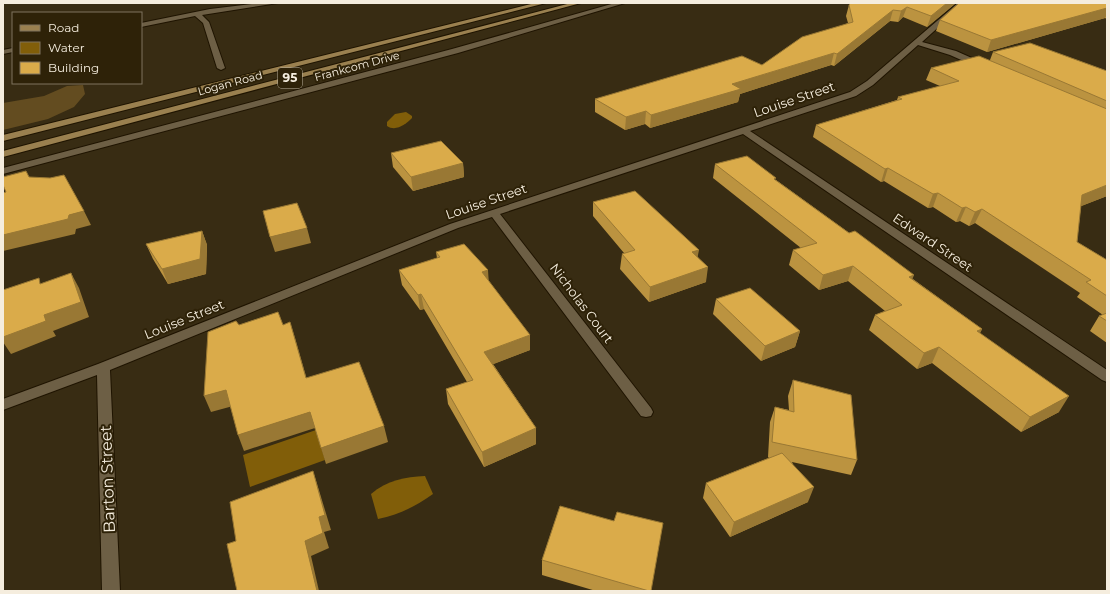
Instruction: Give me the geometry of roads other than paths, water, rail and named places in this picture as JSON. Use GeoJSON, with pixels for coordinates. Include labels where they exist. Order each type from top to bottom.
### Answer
{"type":"FeatureCollection","features":[{"type":"Feature","properties":{"kind":"main road","name":"Logan Road"},"geometry":{"type":"LineString","coordinates":[[3,138],[543,3]]}},
{"type":"Feature","properties":{"kind":"main road","name":"Logan Road"},"geometry":{"type":"LineString","coordinates":[[3,154],[578,3]]}},
{"type":"Feature","properties":{"kind":"street"},"geometry":{"type":"LineString","coordinates":[[142,25],[197,14],[275,3]]}},
{"type":"Feature","properties":{"kind":"street","name":"Frankcom Drive"},"geometry":{"type":"LineString","coordinates":[[3,171],[363,76],[622,3]]}},
{"type":"Feature","properties":{"kind":"street","name":"Louise Street"},"geometry":{"type":"LineString","coordinates":[[3,405],[103,367],[454,226],[854,94],[870,83],[962,3]]}},
{"type":"Feature","properties":{"kind":"street"},"geometry":{"type":"LineString","coordinates":[[197,14],[206,22],[221,68]]}},
{"type":"Feature","properties":{"kind":"street"},"geometry":{"type":"LineString","coordinates":[[916,42],[952,53],[988,69]]}},
{"type":"Feature","properties":{"kind":"street","name":"Edward Street"},"geometry":{"type":"LineString","coordinates":[[744,131],[1107,377]]}},
{"type":"Feature","properties":{"kind":"street","name":"Nicholas Court"},"geometry":{"type":"LineString","coordinates":[[493,212],[646,412]]}},
{"type":"Feature","properties":{"kind":"street","name":"Barton Street"},"geometry":{"type":"LineString","coordinates":[[103,367],[111,591]]}},
{"type":"Feature","properties":{"kind":"water"},"geometry":{"type":"Polygon","coordinates":[[[406,112],[412,116],[407,123],[397,128],[390,128],[387,126],[387,122],[395,114],[406,112]]]}},
{"type":"Feature","properties":{"kind":"water"},"geometry":{"type":"Polygon","coordinates":[[[316,430],[325,460],[250,487],[243,455],[316,430]]]}},
{"type":"Feature","properties":{"kind":"water"},"geometry":{"type":"Polygon","coordinates":[[[425,476],[433,494],[407,510],[378,519],[371,494],[383,485],[396,480],[425,476]]]}}]}
